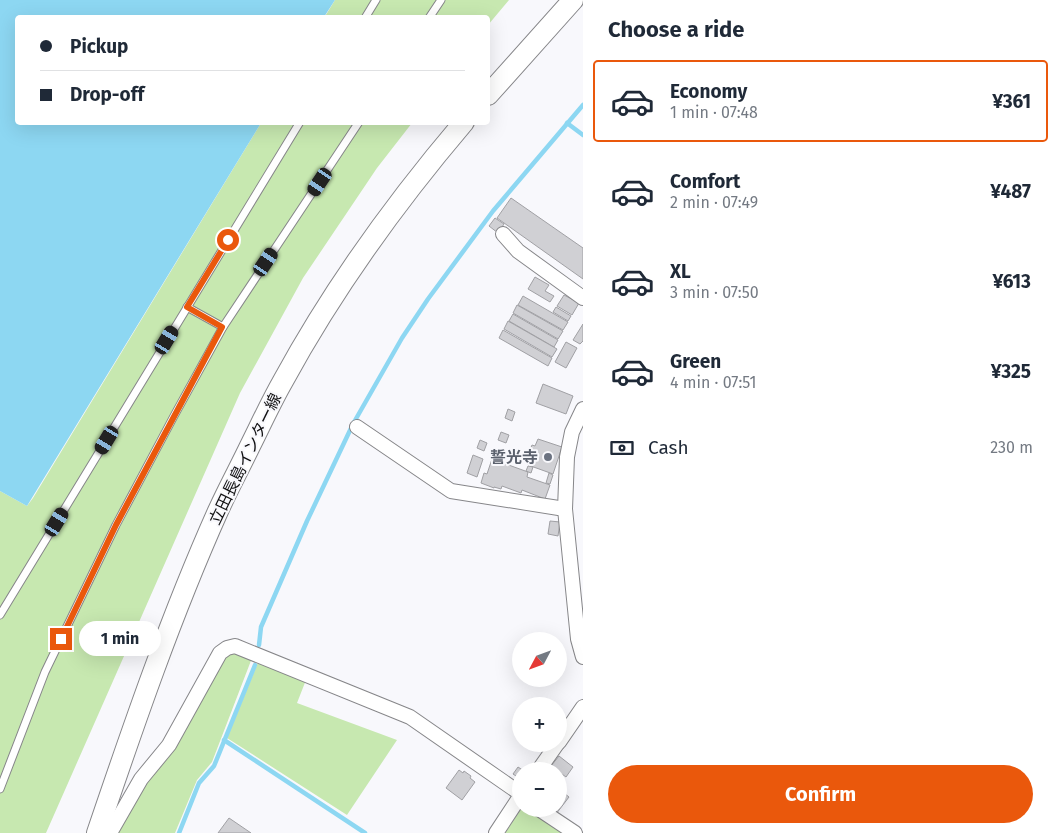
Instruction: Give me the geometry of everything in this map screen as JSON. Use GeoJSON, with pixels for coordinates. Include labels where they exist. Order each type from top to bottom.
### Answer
{"type":"FeatureCollection","features":[{"type":"Feature","properties":{"kind":"main road"},"geometry":{"type":"LineString","coordinates":[[490,93],[573,0]]}},
{"type":"Feature","properties":{"kind":"main road","name":"立田長島インター線"},"geometry":{"type":"LineString","coordinates":[[97,833],[143,698],[189,580],[218,510],[283,381],[319,319],[361,256],[406,194],[462,125]]}},
{"type":"Feature","properties":{"kind":"street"},"geometry":{"type":"LineString","coordinates":[[503,234],[518,250],[583,298]]}},
{"type":"Feature","properties":{"kind":"street"},"geometry":{"type":"LineString","coordinates":[[583,408],[572,432],[566,457],[565,509],[578,640],[583,657]]}},
{"type":"Feature","properties":{"kind":"street"},"geometry":{"type":"LineString","coordinates":[[357,427],[451,490],[565,509]]}},
{"type":"Feature","properties":{"kind":"street"},"geometry":{"type":"LineString","coordinates":[[110,833],[141,778],[169,745],[220,653],[227,648],[235,646],[410,717],[512,789]]}},
{"type":"Feature","properties":{"kind":"street"},"geometry":{"type":"LineString","coordinates":[[567,730],[583,707]]}},
{"type":"Feature","properties":{"kind":"street"},"geometry":{"type":"LineString","coordinates":[[496,833],[512,809]]}},
{"type":"Feature","properties":{"kind":"street"},"geometry":{"type":"LineString","coordinates":[[551,817],[575,833]]}},
{"type":"Feature","properties":{"kind":"lane"},"geometry":{"type":"LineString","coordinates":[[367,15],[376,0]]}},
{"type":"Feature","properties":{"kind":"lane"},"geometry":{"type":"LineString","coordinates":[[431,15],[441,0]]}},
{"type":"Feature","properties":{"kind":"lane"},"geometry":{"type":"LineString","coordinates":[[0,615],[298,125]]}},
{"type":"Feature","properties":{"kind":"lane"},"geometry":{"type":"LineString","coordinates":[[0,788],[45,672],[112,534],[222,327],[357,125]]}},
{"type":"Feature","properties":{"kind":"lane"},"geometry":{"type":"LineString","coordinates":[[187,307],[222,327]]}},
{"type":"Feature","properties":{"kind":"green space"},"geometry":{"type":"Polygon","coordinates":[[[335,0],[509,0],[490,23],[490,15],[326,15],[335,0]]]}},
{"type":"Feature","properties":{"kind":"green space"},"geometry":{"type":"Polygon","coordinates":[[[260,125],[410,125],[377,168],[303,278],[240,393],[46,833],[0,833],[0,491],[27,506],[260,125]]]}},
{"type":"Feature","properties":{"kind":"green space"},"geometry":{"type":"Polygon","coordinates":[[[235,652],[252,658],[212,762],[197,780],[175,833],[114,833],[227,654],[235,652]]]}},
{"type":"Feature","properties":{"kind":"green space"},"geometry":{"type":"Polygon","coordinates":[[[259,660],[306,680],[297,703],[397,740],[347,815],[227,738],[259,660]]]}},
{"type":"Feature","properties":{"kind":"green space"},"geometry":{"type":"Polygon","coordinates":[[[516,817],[544,817],[567,833],[505,833],[516,817]]]}},
{"type":"Feature","properties":{"kind":"water"},"geometry":{"type":"Polygon","coordinates":[[[0,0],[335,0],[325,15],[15,15],[15,125],[260,125],[27,506],[0,491],[0,0]]]}},
{"type":"Feature","properties":{"kind":"building"},"geometry":{"type":"Polygon","coordinates":[[[511,198],[583,248],[583,279],[497,218],[511,198]]]}},
{"type":"Feature","properties":{"kind":"building"},"geometry":{"type":"Polygon","coordinates":[[[495,218],[504,224],[498,233],[489,226],[495,218]]]}},
{"type":"Feature","properties":{"kind":"building"},"geometry":{"type":"Polygon","coordinates":[[[535,277],[549,285],[545,291],[554,296],[550,302],[528,289],[535,277]]]}},
{"type":"Feature","properties":{"kind":"building"},"geometry":{"type":"Polygon","coordinates":[[[564,295],[579,303],[572,315],[557,306],[564,295]]]}},
{"type":"Feature","properties":{"kind":"building"},"geometry":{"type":"Polygon","coordinates":[[[523,296],[568,322],[563,330],[518,305],[523,296]]]}},
{"type":"Feature","properties":{"kind":"building"},"geometry":{"type":"Polygon","coordinates":[[[517,305],[563,331],[558,339],[513,313],[517,305]]]}},
{"type":"Feature","properties":{"kind":"building"},"geometry":{"type":"Polygon","coordinates":[[[556,307],[571,316],[568,321],[553,312],[556,307]]]}},
{"type":"Feature","properties":{"kind":"building"},"geometry":{"type":"Polygon","coordinates":[[[513,314],[558,340],[554,347],[509,321],[513,314]]]}},
{"type":"Feature","properties":{"kind":"building"},"geometry":{"type":"Polygon","coordinates":[[[508,321],[557,349],[552,357],[504,329],[508,321]]]}},
{"type":"Feature","properties":{"kind":"building"},"geometry":{"type":"Polygon","coordinates":[[[583,324],[583,341],[580,344],[573,340],[583,324]]]}},
{"type":"Feature","properties":{"kind":"building"},"geometry":{"type":"Polygon","coordinates":[[[503,330],[552,358],[548,366],[499,338],[503,330]]]}},
{"type":"Feature","properties":{"kind":"building"},"geometry":{"type":"Polygon","coordinates":[[[566,342],[577,348],[566,368],[555,362],[566,342]]]}},
{"type":"Feature","properties":{"kind":"building"},"geometry":{"type":"Polygon","coordinates":[[[543,384],[573,396],[566,414],[536,403],[543,384]]]}},
{"type":"Feature","properties":{"kind":"building"},"geometry":{"type":"Polygon","coordinates":[[[508,409],[515,412],[512,421],[505,418],[508,409]]]}},
{"type":"Feature","properties":{"kind":"building"},"geometry":{"type":"Polygon","coordinates":[[[501,432],[509,435],[506,443],[498,440],[501,432]]]}},
{"type":"Feature","properties":{"kind":"building"},"geometry":{"type":"Polygon","coordinates":[[[538,439],[562,447],[553,474],[528,465],[531,457],[528,455],[532,445],[535,446],[538,439]]]}},
{"type":"Feature","properties":{"kind":"building"},"geometry":{"type":"Polygon","coordinates":[[[480,440],[487,443],[484,451],[477,448],[480,440]]]}},
{"type":"Feature","properties":{"kind":"building"},"geometry":{"type":"Polygon","coordinates":[[[473,455],[483,459],[477,477],[467,473],[473,455]]]}},
{"type":"Feature","properties":{"kind":"building"},"geometry":{"type":"Polygon","coordinates":[[[492,459],[528,472],[527,477],[550,485],[545,499],[522,490],[521,493],[502,486],[501,489],[494,488],[481,483],[484,473],[487,474],[492,459]]]}},
{"type":"Feature","properties":{"kind":"building"},"geometry":{"type":"Polygon","coordinates":[[[528,466],[533,467],[531,473],[526,471],[528,466]]]}},
{"type":"Feature","properties":{"kind":"building"},"geometry":{"type":"Polygon","coordinates":[[[549,473],[553,475],[550,484],[546,483],[549,473]]]}},
{"type":"Feature","properties":{"kind":"building"},"geometry":{"type":"Polygon","coordinates":[[[550,521],[560,522],[558,536],[548,534],[550,521]]]}},
{"type":"Feature","properties":{"kind":"building"},"geometry":{"type":"Polygon","coordinates":[[[559,756],[567,762],[554,762],[559,756]]]}},
{"type":"Feature","properties":{"kind":"building"},"geometry":{"type":"Polygon","coordinates":[[[567,762],[573,767],[567,776],[567,762]]]}},
{"type":"Feature","properties":{"kind":"building"},"geometry":{"type":"Polygon","coordinates":[[[459,770],[471,776],[470,778],[475,782],[462,800],[446,788],[459,770]]]}},
{"type":"Feature","properties":{"kind":"building"},"geometry":{"type":"Polygon","coordinates":[[[229,818],[251,833],[218,833],[229,818]]]}},
{"type":"Feature","properties":{"kind":"waterway"},"geometry":{"type":"LineString","coordinates":[[259,645],[261,627],[307,521],[353,424],[402,338],[428,299],[493,211],[583,105]]}},
{"type":"Feature","properties":{"kind":"waterway"},"geometry":{"type":"LineString","coordinates":[[567,123],[583,135]]}},
{"type":"Feature","properties":{"kind":"waterway"},"geometry":{"type":"LineString","coordinates":[[179,833],[199,783],[214,766],[255,665]]}},
{"type":"Feature","properties":{"kind":"waterway"},"geometry":{"type":"LineString","coordinates":[[224,740],[365,833]]}},
{"type":"Feature","properties":{"kind":"place","name":"誓光寺"},"geometry":{"type":"Point","coordinates":[548,457]}},
{"type":"Feature","properties":{"kind":"route"},"geometry":{"type":"LineString","coordinates":[[61,639],[116,525],[222,327],[187,307],[228,240]]}}]}
